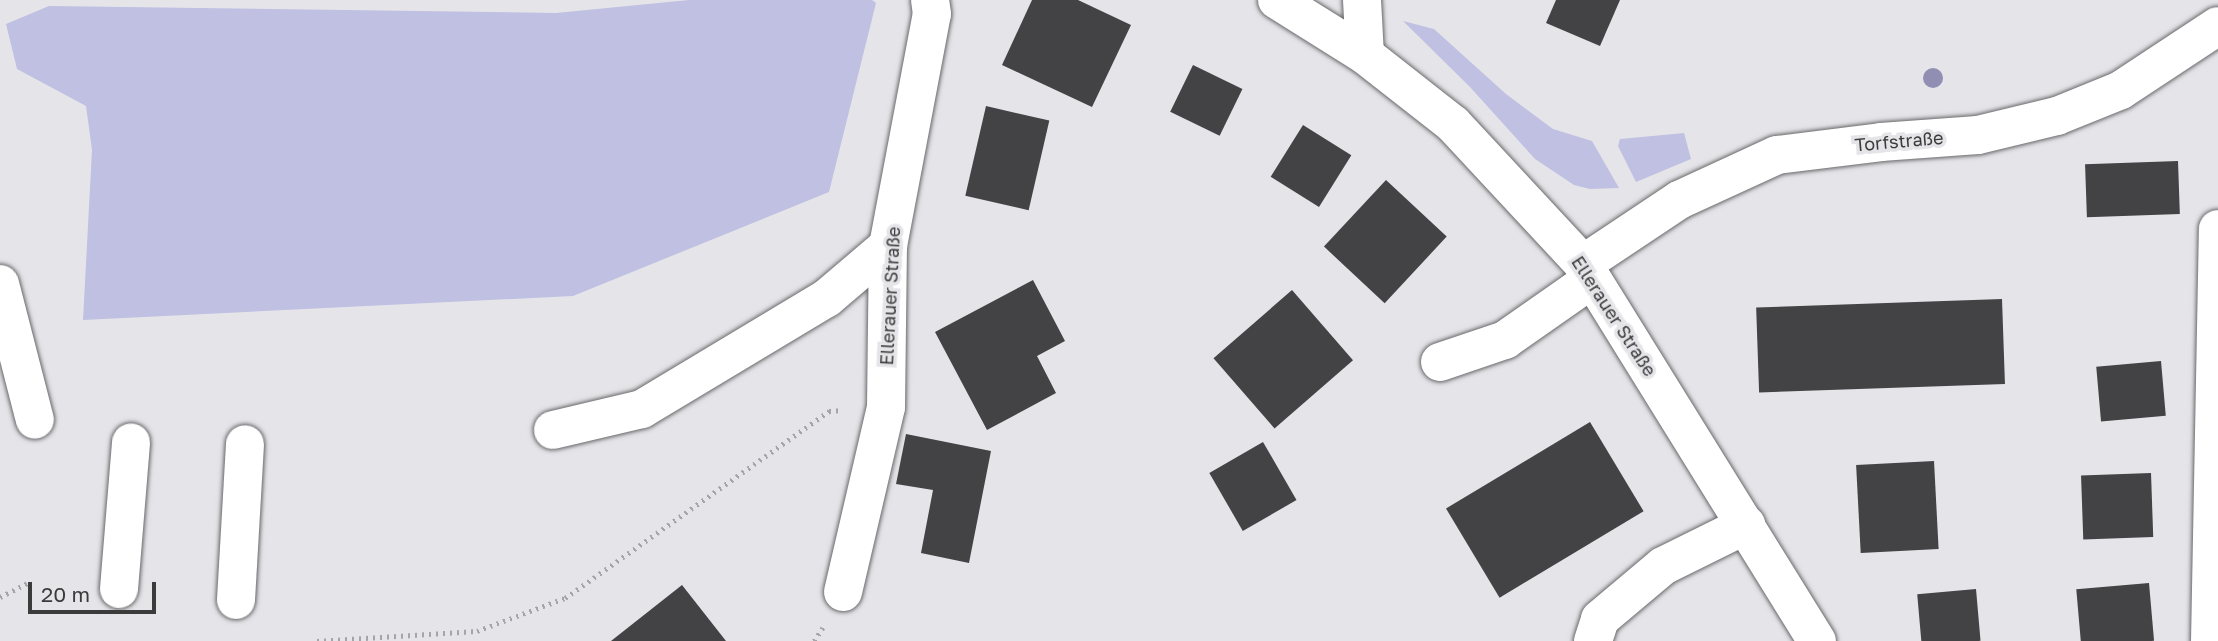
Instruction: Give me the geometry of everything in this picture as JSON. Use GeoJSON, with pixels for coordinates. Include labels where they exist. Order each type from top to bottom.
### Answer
{"type":"FeatureCollection","features":[{"type":"Feature","properties":{"kind":"street","name":"Ellerauer Straße"},"geometry":{"type":"LineString","coordinates":[[843,592],[886,407],[888,246],[932,14],[930,0]]}},
{"type":"Feature","properties":{"kind":"street","name":"Ellerauer Straße"},"geometry":{"type":"LineString","coordinates":[[1277,0],[1365,55],[1452,124],[1588,271],[1817,641]]}},
{"type":"Feature","properties":{"kind":"street"},"geometry":{"type":"LineString","coordinates":[[1362,0],[1365,55]]}},
{"type":"Feature","properties":{"kind":"street","name":"Torfstraße"},"geometry":{"type":"LineString","coordinates":[[1440,362],[1505,340],[1679,200],[1777,155],[1881,142],[1978,135],[2057,116],[2121,90],[2218,26]]}},
{"type":"Feature","properties":{"kind":"street"},"geometry":{"type":"LineString","coordinates":[[2210,641],[2218,229]]}},
{"type":"Feature","properties":{"kind":"street"},"geometry":{"type":"LineString","coordinates":[[554,430],[642,409],[827,298],[888,246]]}},
{"type":"Feature","properties":{"kind":"street"},"geometry":{"type":"LineString","coordinates":[[0,284],[35,420]]}},
{"type":"Feature","properties":{"kind":"street"},"geometry":{"type":"LineString","coordinates":[[119,589],[131,442]]}},
{"type":"Feature","properties":{"kind":"street"},"geometry":{"type":"LineString","coordinates":[[236,600],[245,444]]}},
{"type":"Feature","properties":{"kind":"street"},"geometry":{"type":"LineString","coordinates":[[1593,641],[1600,619],[1663,566],[1746,525]]}},
{"type":"Feature","properties":{"kind":"path"},"geometry":{"type":"LineString","coordinates":[[317,641],[477,631],[565,598],[829,411],[886,407]]}},
{"type":"Feature","properties":{"kind":"path"},"geometry":{"type":"LineString","coordinates":[[0,597],[29,582]]}},
{"type":"Feature","properties":{"kind":"shaded area"},"geometry":{"type":"Polygon","coordinates":[[[689,0],[872,0],[876,3],[829,192],[573,296],[83,320],[92,150],[86,106],[17,69],[6,24],[49,6],[556,13],[689,0]]]}},
{"type":"Feature","properties":{"kind":"shaded area"},"geometry":{"type":"Polygon","coordinates":[[[1403,21],[1434,29],[1506,94],[1553,129],[1592,141],[1619,188],[1590,189],[1574,185],[1535,159],[1470,87],[1403,21]]]}},
{"type":"Feature","properties":{"kind":"shaded area"},"geometry":{"type":"Polygon","coordinates":[[[1684,133],[1691,159],[1636,182],[1618,146],[1620,139],[1684,133]]]}},
{"type":"Feature","properties":{"kind":"building"},"geometry":{"type":"Polygon","coordinates":[[[1032,0],[1078,0],[1131,25],[1092,107],[1002,65],[1032,0]]]}},
{"type":"Feature","properties":{"kind":"building"},"geometry":{"type":"Polygon","coordinates":[[[1556,0],[1620,0],[1600,46],[1546,23],[1556,0]]]}},
{"type":"Feature","properties":{"kind":"building"},"geometry":{"type":"Polygon","coordinates":[[[1193,65],[1242,89],[1220,136],[1170,112],[1193,65]]]}},
{"type":"Feature","properties":{"kind":"building"},"geometry":{"type":"Polygon","coordinates":[[[986,106],[1049,121],[1029,210],[965,196],[986,106]]]}},
{"type":"Feature","properties":{"kind":"building"},"geometry":{"type":"Polygon","coordinates":[[[1303,125],[1351,155],[1319,207],[1271,177],[1303,125]]]}},
{"type":"Feature","properties":{"kind":"building"},"geometry":{"type":"Polygon","coordinates":[[[2178,161],[2180,214],[2087,217],[2085,164],[2178,161]]]}},
{"type":"Feature","properties":{"kind":"building"},"geometry":{"type":"Polygon","coordinates":[[[1386,180],[1447,237],[1385,303],[1324,247],[1386,180]]]}},
{"type":"Feature","properties":{"kind":"building"},"geometry":{"type":"Polygon","coordinates":[[[1033,280],[1065,341],[1037,356],[1056,393],[987,430],[935,332],[1033,280]]]}},
{"type":"Feature","properties":{"kind":"building"},"geometry":{"type":"Polygon","coordinates":[[[1292,290],[1353,360],[1275,428],[1214,358],[1292,290]]]}},
{"type":"Feature","properties":{"kind":"building"},"geometry":{"type":"Polygon","coordinates":[[[2002,299],[2005,384],[1759,393],[1756,308],[2002,299]]]}},
{"type":"Feature","properties":{"kind":"building"},"geometry":{"type":"Polygon","coordinates":[[[2161,361],[2166,416],[2101,421],[2096,367],[2161,361]]]}},
{"type":"Feature","properties":{"kind":"building"},"geometry":{"type":"Polygon","coordinates":[[[1590,422],[1644,511],[1500,598],[1446,509],[1590,422]]]}},
{"type":"Feature","properties":{"kind":"building"},"geometry":{"type":"Polygon","coordinates":[[[906,434],[991,451],[969,563],[921,553],[933,490],[896,484],[906,434]]]}},
{"type":"Feature","properties":{"kind":"building"},"geometry":{"type":"Polygon","coordinates":[[[1263,442],[1296,500],[1243,531],[1209,473],[1263,442]]]}},
{"type":"Feature","properties":{"kind":"building"},"geometry":{"type":"Polygon","coordinates":[[[1934,461],[1939,549],[1861,553],[1856,465],[1934,461]]]}},
{"type":"Feature","properties":{"kind":"building"},"geometry":{"type":"Polygon","coordinates":[[[2151,473],[2153,537],[2083,539],[2081,475],[2151,473]]]}},
{"type":"Feature","properties":{"kind":"building"},"geometry":{"type":"Polygon","coordinates":[[[2149,583],[2154,641],[2081,641],[2076,589],[2149,583]]]}},
{"type":"Feature","properties":{"kind":"building"},"geometry":{"type":"Polygon","coordinates":[[[682,585],[726,641],[611,641],[682,585]]]}},
{"type":"Feature","properties":{"kind":"building"},"geometry":{"type":"Polygon","coordinates":[[[1976,589],[1981,641],[1921,641],[1917,594],[1976,589]]]}}]}
